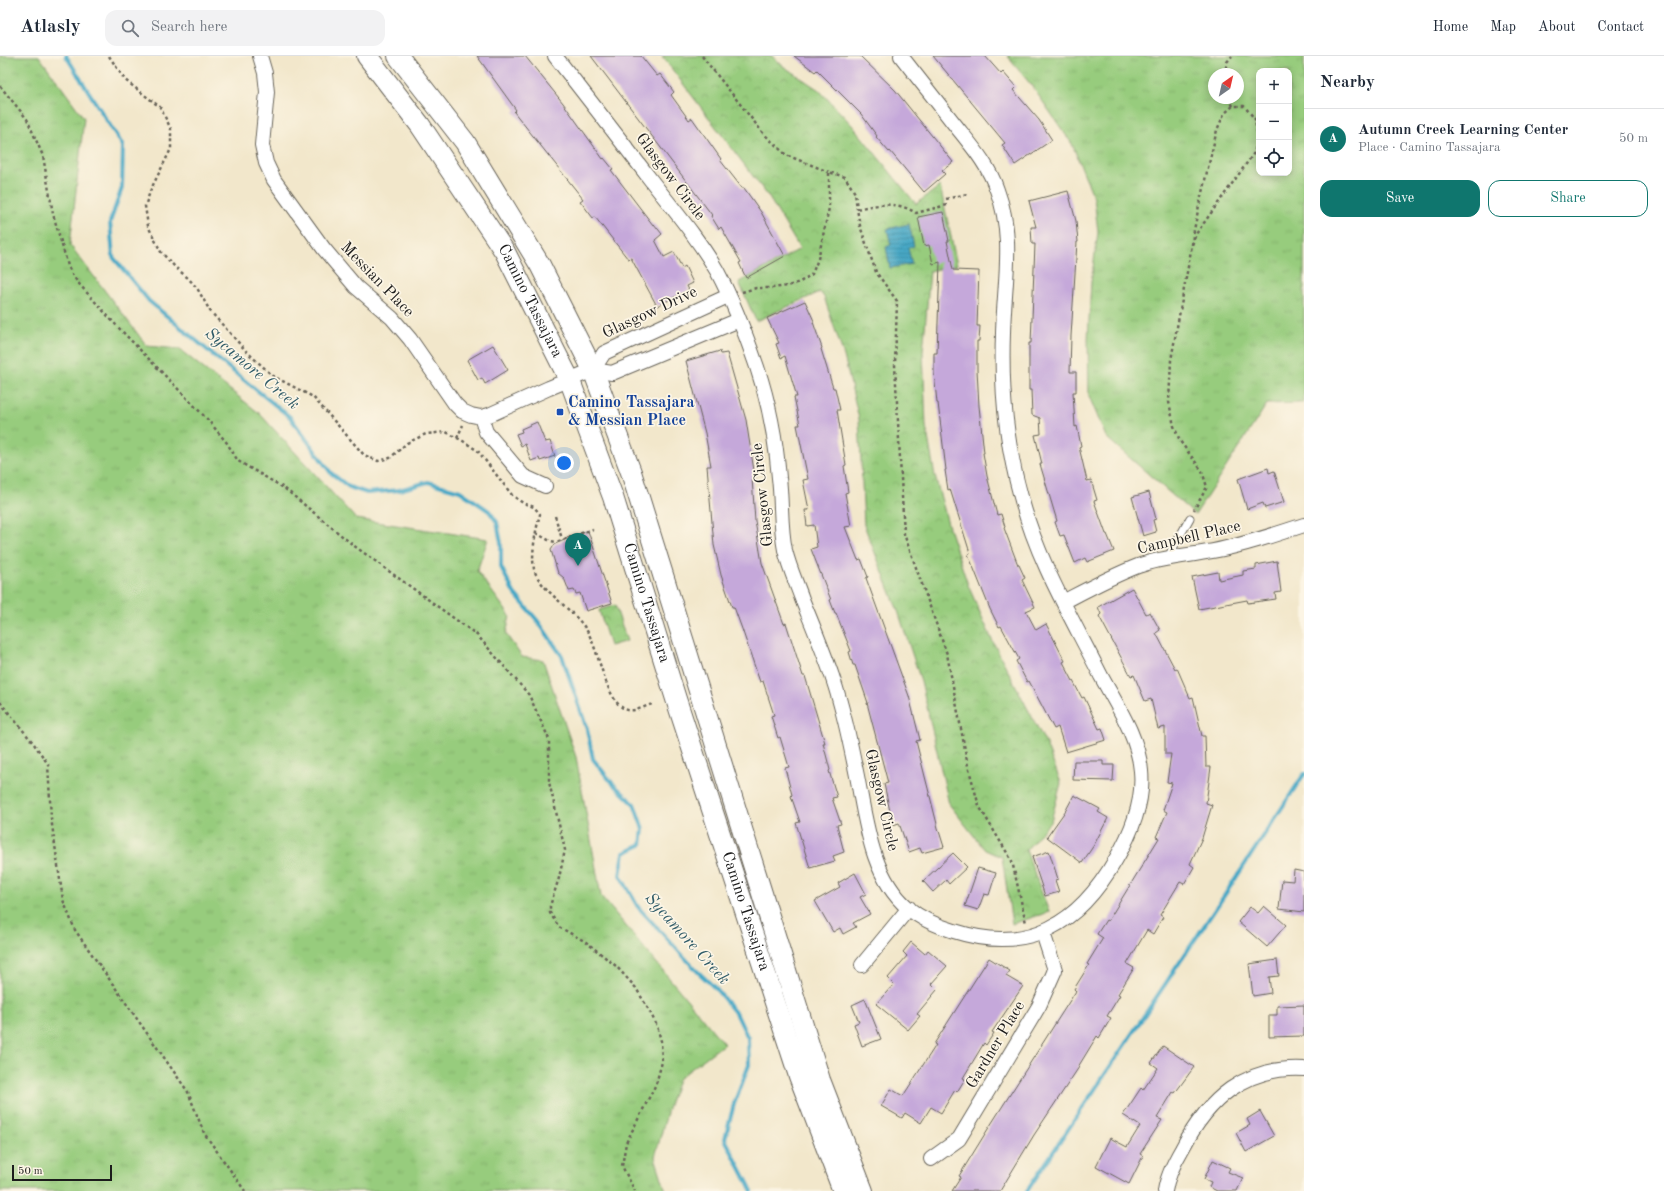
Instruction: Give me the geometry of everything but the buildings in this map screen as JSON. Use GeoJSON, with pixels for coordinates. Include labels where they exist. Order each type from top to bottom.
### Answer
{"type":"FeatureCollection","features":[{"type":"Feature","properties":{"kind":"main road","name":"Camino Tassajara"},"geometry":{"type":"LineString","coordinates":[[367,56],[420,125],[505,252],[570,381],[613,497],[676,699],[799,1076],[843,1191]]}},
{"type":"Feature","properties":{"kind":"main road","name":"Camino Tassajara"},"geometry":{"type":"LineString","coordinates":[[398,56],[465,142],[540,265],[593,370],[631,472],[820,1080],[863,1191]]}},
{"type":"Feature","properties":{"kind":"street","name":"Messian Place"},"geometry":{"type":"LineString","coordinates":[[260,56],[265,73],[267,92],[262,145],[266,163],[274,180],[324,249],[356,287],[392,318],[410,339],[455,404],[462,411],[470,415],[481,417]]}},
{"type":"Feature","properties":{"kind":"street","name":"Glasgow Circle"},"geometry":{"type":"LineString","coordinates":[[556,56],[691,232],[717,272],[739,320],[757,368],[773,420],[780,482],[781,525],[789,566],[833,679],[849,736],[870,842],[880,871],[890,889],[909,908],[942,928],[977,939],[1004,941],[1036,935],[1066,918],[1093,893],[1109,871],[1128,837],[1139,805],[1141,772],[1136,742],[1063,602],[1040,553],[1021,499],[1006,422],[1002,337],[1008,250],[1007,229],[1001,200],[994,180],[985,162],[901,56]]}},
{"type":"Feature","properties":{"kind":"street","name":"Glasgow Drive"},"geometry":{"type":"LineString","coordinates":[[593,370],[604,353],[728,296]]}},
{"type":"Feature","properties":{"kind":"street"},"geometry":{"type":"LineString","coordinates":[[544,486],[523,476],[486,432],[481,417],[496,413],[549,388],[570,381],[593,370],[612,373],[739,320]]}},
{"type":"Feature","properties":{"kind":"street","name":"Campbell Place"},"geometry":{"type":"LineString","coordinates":[[1063,602],[1108,578],[1139,566],[1168,558],[1213,551],[1270,536],[1304,525]]}},
{"type":"Feature","properties":{"kind":"street"},"geometry":{"type":"LineString","coordinates":[[862,965],[909,908]]}},
{"type":"Feature","properties":{"kind":"street","name":"Gardner Place"},"geometry":{"type":"LineString","coordinates":[[931,1159],[959,1139],[1039,1006],[1055,970],[1036,935]]}},
{"type":"Feature","properties":{"kind":"street"},"geometry":{"type":"LineString","coordinates":[[1165,1191],[1175,1161],[1189,1134],[1217,1099],[1229,1089],[1250,1078],[1276,1069],[1304,1069]]}},
{"type":"Feature","properties":{"kind":"lane"},"geometry":{"type":"LineString","coordinates":[[1168,558],[1190,518]]}},
{"type":"Feature","properties":{"kind":"path"},"geometry":{"type":"LineString","coordinates":[[109,56],[125,80],[160,107],[171,129],[171,149],[151,189],[146,206],[148,226],[161,252],[197,288],[210,311],[247,352],[273,376],[313,397],[364,454],[378,461],[390,458],[407,443],[426,434],[446,432],[464,440],[478,451],[512,495],[523,503],[534,507],[540,514],[534,548],[534,569],[543,585],[576,617],[588,632],[614,699],[624,709],[633,711],[652,704]]}},
{"type":"Feature","properties":{"kind":"path"},"geometry":{"type":"LineString","coordinates":[[702,56],[764,133],[786,155],[845,177],[855,193],[860,226],[876,272],[897,301],[895,365],[904,534],[947,654],[968,766],[979,806],[993,832],[1012,861],[1036,935]]}},
{"type":"Feature","properties":{"kind":"path"},"geometry":{"type":"LineString","coordinates":[[1226,68],[1227,62],[1232,56]]}},
{"type":"Feature","properties":{"kind":"path"},"geometry":{"type":"LineString","coordinates":[[0,86],[27,119],[43,156],[53,214],[73,276],[80,285],[116,325],[208,420],[238,461],[284,488],[353,546],[477,635],[529,695],[549,739],[549,782],[565,850],[559,878],[550,906],[550,913],[559,927],[592,947],[616,966],[636,988],[657,1026],[661,1041],[662,1062],[656,1084],[626,1143],[623,1152],[622,1166],[635,1191]]}},
{"type":"Feature","properties":{"kind":"path"},"geometry":{"type":"LineString","coordinates":[[1190,518],[1207,487],[1202,471],[1180,441],[1174,426],[1168,402],[1171,360],[1193,235],[1217,130],[1224,114],[1233,106],[1244,106],[1256,119],[1258,140],[1254,153],[1196,234],[1192,246]]}},
{"type":"Feature","properties":{"kind":"path"},"geometry":{"type":"LineString","coordinates":[[728,296],[756,288],[788,286],[800,282],[812,274],[818,259],[829,208],[829,172]]}},
{"type":"Feature","properties":{"kind":"path"},"geometry":{"type":"LineString","coordinates":[[946,199],[967,194]]}},
{"type":"Feature","properties":{"kind":"path"},"geometry":{"type":"LineString","coordinates":[[857,209],[877,204],[896,205],[908,208],[916,213],[947,205]]}},
{"type":"Feature","properties":{"kind":"path"},"geometry":{"type":"LineString","coordinates":[[555,516],[562,539]]}},
{"type":"Feature","properties":{"kind":"path"},"geometry":{"type":"LineString","coordinates":[[536,533],[553,542],[593,529]]}},
{"type":"Feature","properties":{"kind":"path"},"geometry":{"type":"LineString","coordinates":[[0,702],[48,764],[50,818],[63,900],[75,930],[188,1092],[204,1134],[245,1191]]}},
{"type":"Feature","properties":{"kind":"green space"},"geometry":{"type":"Polygon","coordinates":[[[0,56],[39,56],[84,118],[70,245],[147,346],[179,349],[259,413],[356,519],[488,539],[477,571],[510,616],[506,634],[522,657],[543,660],[576,757],[601,896],[724,1044],[679,1078],[670,1102],[655,1157],[666,1191],[0,1191],[0,56]]]}},
{"type":"Feature","properties":{"kind":"green space"},"geometry":{"type":"Polygon","coordinates":[[[662,56],[772,56],[783,66],[819,90],[852,125],[916,204],[940,186],[957,265],[930,271],[923,352],[926,426],[935,476],[950,531],[968,585],[992,640],[1046,744],[1061,783],[1051,821],[1026,850],[1049,912],[1012,924],[1002,857],[985,850],[949,804],[921,681],[898,611],[864,525],[859,419],[844,356],[824,297],[820,292],[756,321],[739,282],[800,249],[768,196],[662,56]]]}},
{"type":"Feature","properties":{"kind":"green space"},"geometry":{"type":"Polygon","coordinates":[[[1007,56],[1304,56],[1304,403],[1267,404],[1195,515],[1106,437],[1089,396],[1088,339],[1091,282],[1098,232],[1094,198],[1072,144],[1032,86],[1007,56]]]}},
{"type":"Feature","properties":{"kind":"green space"},"geometry":{"type":"Polygon","coordinates":[[[615,605],[627,641],[610,646],[599,610],[615,605]]]}},
{"type":"Feature","properties":{"kind":"water"},"geometry":{"type":"Polygon","coordinates":[[[909,224],[914,246],[908,248],[912,264],[890,268],[886,247],[891,245],[887,229],[909,224]]]}},
{"type":"Feature","properties":{"kind":"waterway","name":"Sycamore Creek"},"geometry":{"type":"LineString","coordinates":[[66,56],[123,146],[122,188],[110,222],[113,257],[149,301],[290,417],[331,473],[349,487],[367,493],[399,490],[428,482],[460,491],[489,511],[497,522],[501,543],[501,567],[514,593],[537,620],[562,656],[587,729],[593,759],[612,783],[634,804],[643,829],[641,845],[624,853],[620,875],[638,907],[697,971],[716,989],[737,1015],[748,1038],[749,1065],[734,1104],[725,1139],[752,1191]]}},
{"type":"Feature","properties":{"kind":"waterway"},"geometry":{"type":"LineString","coordinates":[[1027,1191],[1304,774]]}},
{"type":"Feature","properties":{"kind":"place","name":"Camino Tassajara & Messian Place"},"geometry":{"type":"Point","coordinates":[560,412]}},
{"type":"Feature","properties":{"kind":"place","name":"Autumn Creek Learning Center"},"geometry":{"type":"Point","coordinates":[578,566]}}]}
